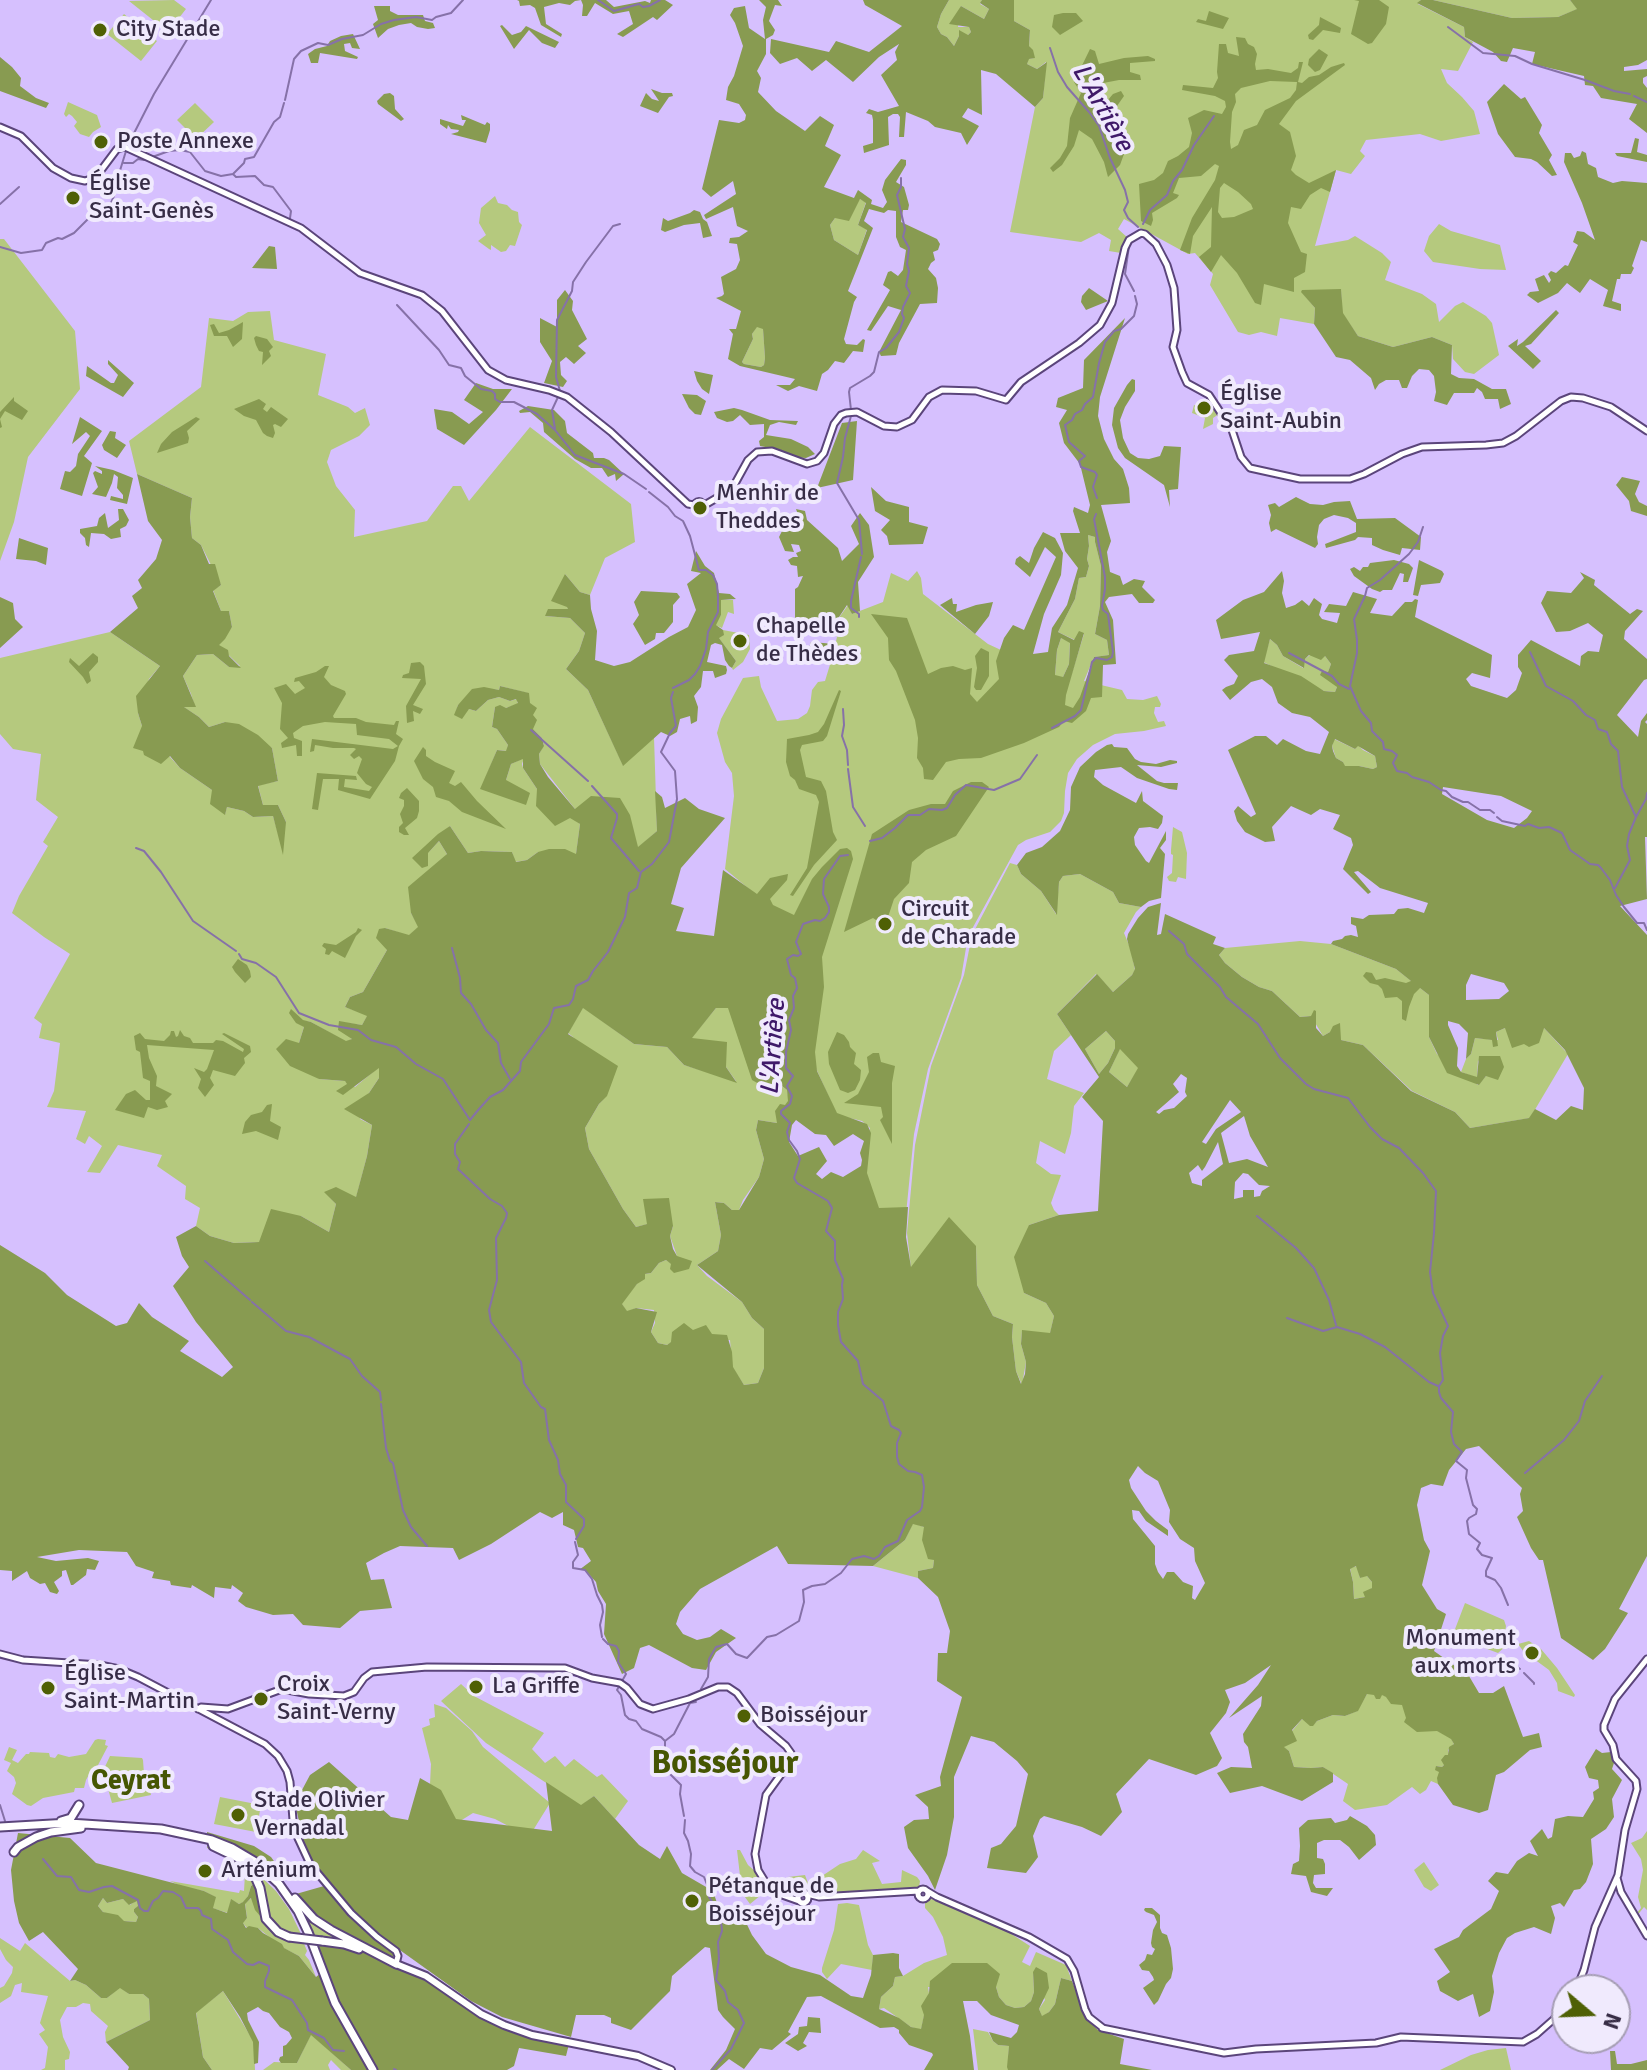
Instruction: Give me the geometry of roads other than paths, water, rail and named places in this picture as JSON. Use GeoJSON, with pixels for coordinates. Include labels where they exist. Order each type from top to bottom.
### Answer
{"type":"FeatureCollection","features":[{"type":"Feature","properties":{"kind":"highway"},"geometry":{"type":"LineString","coordinates":[[71,1818],[79,1805]]}},
{"type":"Feature","properties":{"kind":"highway"},"geometry":{"type":"LineString","coordinates":[[0,1829],[83,1818]]}},
{"type":"Feature","properties":{"kind":"highway"},"geometry":{"type":"LineString","coordinates":[[34,1825],[69,1823],[161,1829],[201,1836],[254,1861],[279,1884],[298,1911],[335,2003],[371,2070]]}},
{"type":"Feature","properties":{"kind":"highway"},"geometry":{"type":"LineString","coordinates":[[157,1825],[199,1833],[201,1836]]}},
{"type":"Feature","properties":{"kind":"highway"},"geometry":{"type":"LineString","coordinates":[[0,1829],[50,1827],[161,1833],[212,1843],[254,1866],[289,1903],[305,1934],[331,2005],[371,2070]]}},
{"type":"Feature","properties":{"kind":"highway"},"geometry":{"type":"LineString","coordinates":[[14,1852],[43,1834],[81,1828]]}},
{"type":"Feature","properties":{"kind":"highway"},"geometry":{"type":"LineString","coordinates":[[212,1843],[238,1858],[253,1872],[260,1888],[266,1919],[273,1928],[289,1937],[351,1946],[396,1964]]}},
{"type":"Feature","properties":{"kind":"highway"},"geometry":{"type":"LineString","coordinates":[[267,1872],[314,1919],[396,1964]]}},
{"type":"Feature","properties":{"kind":"main road"},"geometry":{"type":"LineString","coordinates":[[0,127],[21,136],[53,168],[73,179],[85,181],[96,177],[120,147],[127,147],[301,228],[360,273],[422,295],[442,311],[488,370],[506,380],[567,397],[604,426],[698,511],[732,489],[748,460],[757,452],[772,451],[807,464],[817,461],[824,453],[834,424],[846,413],[857,412],[884,426],[897,427],[912,420],[929,397],[942,390],[976,391],[1006,400],[1021,382],[1100,325],[1112,303],[1125,248],[1129,240],[1141,233],[1156,244],[1174,288],[1175,356],[1189,384],[1209,395],[1232,430],[1246,466],[1300,479],[1356,477],[1402,454],[1428,446],[1503,443],[1566,398],[1576,397],[1605,404],[1647,431]]}},
{"type":"Feature","properties":{"kind":"main road"},"geometry":{"type":"LineString","coordinates":[[0,1654],[23,1660],[111,1666],[135,1675],[265,1744],[284,1763],[290,1782],[297,1836],[310,1864],[351,1913],[398,1953],[396,1964],[426,1976],[481,2014],[504,2025],[532,2035],[638,2056],[671,2070]]}},
{"type":"Feature","properties":{"kind":"main road"},"geometry":{"type":"LineString","coordinates":[[1582,1974],[1595,1927],[1616,1888],[1625,1830],[1636,1792],[1635,1780],[1616,1759],[1604,1727],[1616,1696],[1647,1659]]}},
{"type":"Feature","properties":{"kind":"main road"},"geometry":{"type":"LineString","coordinates":[[198,1709],[228,1709],[282,1689],[344,1696],[354,1692],[372,1672],[427,1667],[571,1670],[620,1683],[646,1708],[656,1708],[718,1687],[733,1690],[760,1724],[791,1753],[790,1762],[766,1795],[755,1848],[757,1868],[770,1887],[788,1897],[803,1898],[910,1893],[919,1894],[923,1899],[927,1894],[937,1897],[1004,1926],[1057,1955],[1073,1972],[1089,2017],[1113,2034],[1212,2055],[1239,2055],[1267,2049]]}},
{"type":"Feature","properties":{"kind":"main road"},"geometry":{"type":"LineString","coordinates":[[1616,1888],[1647,1936]]}},
{"type":"Feature","properties":{"kind":"main road"},"geometry":{"type":"LineString","coordinates":[[1102,2028],[1213,2052],[1239,2053],[1376,2043],[1401,2037],[1523,2042],[1551,2020]]}},
{"type":"Feature","properties":{"kind":"waterway"},"geometry":{"type":"LineString","coordinates":[[129,143],[154,94],[211,0]]}},
{"type":"Feature","properties":{"kind":"waterway"},"geometry":{"type":"LineString","coordinates":[[285,100],[294,59],[301,51],[318,43],[328,45],[363,35],[394,20],[416,17],[432,20],[451,13],[463,0]]}},
{"type":"Feature","properties":{"kind":"waterway"},"geometry":{"type":"LineString","coordinates":[[598,0],[614,11],[639,4],[649,6],[660,0]]}},
{"type":"Feature","properties":{"kind":"waterway"},"geometry":{"type":"LineString","coordinates":[[1448,27],[1483,53],[1515,56],[1630,94]]}},
{"type":"Feature","properties":{"kind":"waterway","name":"L'Artière"},"geometry":{"type":"LineString","coordinates":[[1050,48],[1067,87],[1099,126],[1125,190],[1128,202],[1124,210],[1138,227]]}},
{"type":"Feature","properties":{"kind":"waterway"},"geometry":{"type":"LineString","coordinates":[[1634,96],[1647,102]]}},
{"type":"Feature","properties":{"kind":"waterway"},"geometry":{"type":"LineString","coordinates":[[124,163],[180,150],[190,152],[205,171],[221,176],[233,174],[245,159],[254,157],[280,117],[284,103]]}},
{"type":"Feature","properties":{"kind":"waterway"},"geometry":{"type":"LineString","coordinates":[[1143,224],[1150,210],[1167,195],[1214,116]]}},
{"type":"Feature","properties":{"kind":"waterway"},"geometry":{"type":"LineString","coordinates":[[118,177],[126,151]]}},
{"type":"Feature","properties":{"kind":"waterway"},"geometry":{"type":"LineString","coordinates":[[233,174],[236,177],[255,176],[264,185],[273,187],[291,211],[290,218]]}},
{"type":"Feature","properties":{"kind":"waterway"},"geometry":{"type":"LineString","coordinates":[[851,410],[850,388],[874,372],[879,352],[899,332],[904,318],[903,307],[910,293],[906,286],[909,248],[903,237],[905,229],[897,195],[901,178]]}},
{"type":"Feature","properties":{"kind":"waterway"},"geometry":{"type":"LineString","coordinates":[[0,247],[21,253],[42,250],[46,243],[74,233],[102,205],[110,205],[118,180]]}},
{"type":"Feature","properties":{"kind":"waterway"},"geometry":{"type":"LineString","coordinates":[[0,204],[19,187]]}},
{"type":"Feature","properties":{"kind":"waterway"},"geometry":{"type":"LineString","coordinates":[[560,391],[556,377],[557,320],[572,291],[573,282],[586,262],[613,226],[620,224]]}},
{"type":"Feature","properties":{"kind":"waterway","name":"L'Artière"},"geometry":{"type":"LineString","coordinates":[[1129,246],[1125,274],[1134,291]]}},
{"type":"Feature","properties":{"kind":"waterway","name":"L'Artière"},"geometry":{"type":"LineString","coordinates":[[1097,498],[1093,487],[1097,475],[1081,467],[1079,461],[1085,456],[1069,442],[1065,425],[1093,397],[1105,342],[1134,316],[1135,296]]}},
{"type":"Feature","properties":{"kind":"waterway"},"geometry":{"type":"LineString","coordinates":[[397,305],[449,365],[461,368],[465,376],[481,389],[492,391],[500,402],[514,402],[537,414],[575,455],[624,474],[646,489]]}},
{"type":"Feature","properties":{"kind":"waterway"},"geometry":{"type":"LineString","coordinates":[[555,429],[552,410],[558,397]]}},
{"type":"Feature","properties":{"kind":"waterway"},"geometry":{"type":"LineString","coordinates":[[851,416],[837,483],[859,520],[862,554]]}},
{"type":"Feature","properties":{"kind":"waterway"},"geometry":{"type":"LineString","coordinates":[[649,492],[683,521],[699,570],[713,575],[717,584],[718,612],[708,632],[700,666],[689,680],[673,688]]}},
{"type":"Feature","properties":{"kind":"waterway","name":"L'Artière"},"geometry":{"type":"LineString","coordinates":[[1052,728],[1081,710],[1092,662],[1096,658],[1107,660],[1112,657],[1108,614],[1102,606],[1105,577],[1094,519],[1096,514]]}},
{"type":"Feature","properties":{"kind":"waterway"},"geometry":{"type":"LineString","coordinates":[[1423,527],[1418,542],[1409,554],[1367,588],[1354,619],[1357,653],[1350,686],[1361,711],[1371,723],[1372,731],[1383,742],[1384,749],[1397,755],[1393,763],[1397,771],[1429,782],[1480,810],[1494,813]]}},
{"type":"Feature","properties":{"kind":"waterway"},"geometry":{"type":"LineString","coordinates":[[859,617],[851,608],[851,601],[861,557]]}},
{"type":"Feature","properties":{"kind":"waterway"},"geometry":{"type":"LineString","coordinates":[[1530,652],[1546,686],[1573,701],[1595,720],[1598,729],[1607,732],[1611,744],[1618,751],[1622,787],[1636,817]]}},
{"type":"Feature","properties":{"kind":"waterway"},"geometry":{"type":"LineString","coordinates":[[1289,653],[1332,676],[1349,689]]}},
{"type":"Feature","properties":{"kind":"waterway"},"geometry":{"type":"LineString","coordinates":[[470,1120],[490,1097],[503,1090],[520,1071],[521,1062],[549,1024],[554,1008],[569,1005],[576,986],[588,980],[608,952],[625,917],[629,893],[637,888],[641,872],[652,864],[669,842],[677,799],[675,771],[661,752],[676,726],[671,698],[673,692]]}},
{"type":"Feature","properties":{"kind":"waterway"},"geometry":{"type":"LineString","coordinates":[[843,709],[842,736],[848,765]]}},
{"type":"Feature","properties":{"kind":"waterway"},"geometry":{"type":"LineString","coordinates":[[531,730],[588,781]]}},
{"type":"Feature","properties":{"kind":"waterway","name":"L'Artière"},"geometry":{"type":"LineString","coordinates":[[870,841],[882,838],[908,815],[947,808],[966,785],[994,790],[1020,779],[1037,755]]}},
{"type":"Feature","properties":{"kind":"waterway"},"geometry":{"type":"LineString","coordinates":[[848,769],[853,807],[865,826]]}},
{"type":"Feature","properties":{"kind":"waterway"},"geometry":{"type":"LineString","coordinates":[[592,786],[617,814],[611,838],[639,871]]}},
{"type":"Feature","properties":{"kind":"waterway"},"geometry":{"type":"LineString","coordinates":[[1615,888],[1630,860],[1627,846],[1629,834],[1647,793]]}},
{"type":"Feature","properties":{"kind":"waterway"},"geometry":{"type":"LineString","coordinates":[[1497,817],[1525,826],[1549,827],[1562,833],[1570,850],[1601,868],[1624,907],[1637,923],[1644,923],[1647,930]]}},
{"type":"Feature","properties":{"kind":"waterway"},"geometry":{"type":"LineString","coordinates":[[136,848],[144,851],[161,872],[193,921],[236,951]]}},
{"type":"Feature","properties":{"kind":"waterway","name":"L'Artière"},"geometry":{"type":"LineString","coordinates":[[701,1689],[708,1677],[709,1659],[716,1647],[727,1644],[736,1654],[747,1658],[767,1637],[799,1621],[804,1602],[803,1590],[825,1584],[841,1573],[852,1559],[864,1556],[874,1559],[879,1556],[885,1547],[898,1541],[907,1520],[922,1507],[922,1475],[908,1471],[899,1464],[897,1443],[901,1433],[891,1426],[883,1401],[863,1384],[858,1361],[841,1342],[838,1312],[843,1299],[843,1279],[835,1260],[835,1241],[826,1231],[832,1208],[828,1201],[797,1183],[794,1178],[800,1159],[789,1140],[787,1132],[790,1123],[781,1114],[790,1104],[792,1096],[787,1086],[793,1076],[786,1068],[786,1052],[791,1030],[789,1020],[794,1008],[793,996],[797,988],[787,959],[801,954],[796,942],[803,924],[820,921],[829,912],[823,894],[824,879],[840,856],[848,855]]}},
{"type":"Feature","properties":{"kind":"waterway"},"geometry":{"type":"LineString","coordinates":[[1169,931],[1184,944],[1187,954],[1226,997],[1258,1024],[1280,1058],[1306,1084],[1348,1098],[1370,1127],[1382,1139],[1399,1148],[1436,1191],[1430,1272],[1433,1293],[1448,1326],[1440,1353],[1443,1380],[1439,1392],[1453,1412],[1451,1432],[1454,1444],[1462,1452],[1456,1461],[1467,1470],[1466,1478],[1473,1505],[1477,1509],[1476,1514],[1467,1521],[1469,1534],[1480,1543],[1477,1549],[1482,1555],[1492,1558],[1486,1576],[1495,1580],[1508,1605]]}},
{"type":"Feature","properties":{"kind":"waterway"},"geometry":{"type":"LineString","coordinates":[[452,948],[461,993],[498,1043],[501,1063],[510,1079]]}},
{"type":"Feature","properties":{"kind":"waterway"},"geometry":{"type":"LineString","coordinates":[[239,954],[242,959],[256,963],[276,977],[299,1013],[329,1025],[358,1030],[371,1040],[396,1047],[416,1064],[443,1079],[470,1120]]}},
{"type":"Feature","properties":{"kind":"waterway"},"geometry":{"type":"LineString","coordinates":[[469,1124],[455,1144],[455,1154],[460,1162],[458,1169],[507,1213],[496,1238],[497,1280],[489,1310],[491,1322],[521,1362],[524,1383],[545,1409],[549,1440],[566,1485],[566,1502],[584,1519],[584,1526],[576,1539]]}},
{"type":"Feature","properties":{"kind":"waterway"},"geometry":{"type":"LineString","coordinates":[[1257,1216],[1296,1248],[1314,1268],[1329,1300],[1336,1325]]}},
{"type":"Feature","properties":{"kind":"waterway"},"geometry":{"type":"LineString","coordinates":[[205,1261],[250,1300]]}},
{"type":"Feature","properties":{"kind":"waterway"},"geometry":{"type":"LineString","coordinates":[[252,1302],[286,1331],[309,1337],[350,1359],[362,1376],[380,1392],[381,1400]]}},
{"type":"Feature","properties":{"kind":"waterway"},"geometry":{"type":"LineString","coordinates":[[1287,1318],[1323,1331],[1337,1327],[1360,1334],[1385,1347],[1438,1386]]}},
{"type":"Feature","properties":{"kind":"waterway"},"geometry":{"type":"LineString","coordinates":[[1525,1473],[1564,1440],[1579,1421],[1585,1401],[1602,1376]]}},
{"type":"Feature","properties":{"kind":"waterway"},"geometry":{"type":"LineString","coordinates":[[381,1404],[386,1448],[393,1463],[403,1510],[411,1527],[427,1546]]}},
{"type":"Feature","properties":{"kind":"waterway"},"geometry":{"type":"LineString","coordinates":[[575,1542],[578,1555],[573,1568],[585,1570],[592,1579],[602,1605],[602,1637]]}},
{"type":"Feature","properties":{"kind":"waterway"},"geometry":{"type":"LineString","coordinates":[[603,1639],[616,1646],[618,1662],[626,1674],[617,1690],[625,1715],[642,1729],[665,1741]]}},
{"type":"Feature","properties":{"kind":"waterway"},"geometry":{"type":"LineString","coordinates":[[1515,1665],[1520,1669]]}},
{"type":"Feature","properties":{"kind":"waterway"},"geometry":{"type":"LineString","coordinates":[[1524,1673],[1534,1684]]}},
{"type":"Feature","properties":{"kind":"waterway","name":"L'Artière"},"geometry":{"type":"LineString","coordinates":[[684,1816],[681,1785],[664,1768],[662,1761],[665,1741],[674,1734],[690,1703],[696,1702]]}},
{"type":"Feature","properties":{"kind":"waterway"},"geometry":{"type":"LineString","coordinates":[[0,1805],[5,1821]]}},
{"type":"Feature","properties":{"kind":"waterway","name":"L'Artière"},"geometry":{"type":"LineString","coordinates":[[685,1820],[690,1866],[704,1877],[709,1897],[720,1914],[722,1931],[718,1942],[716,1980],[744,2023],[731,2049],[712,2070]]}},
{"type":"Feature","properties":{"kind":"waterway"},"geometry":{"type":"LineString","coordinates":[[43,1859],[57,1876],[71,1877],[79,1890],[89,1892],[112,1886],[138,1900],[144,1911],[148,1911],[163,1891],[181,1897],[186,1908],[198,1908],[202,1915],[211,1919],[212,1929],[228,1940],[233,1952],[247,1964],[259,1962],[269,1966],[265,1987],[292,2000],[307,2023],[308,2030],[324,2038],[333,2050],[344,2051]]}},
{"type":"Feature","properties":{"kind":"place","name":"City Stade"},"geometry":{"type":"Point","coordinates":[100,30]}},
{"type":"Feature","properties":{"kind":"place","name":"Poste Annexe"},"geometry":{"type":"Point","coordinates":[101,142]}},
{"type":"Feature","properties":{"kind":"place","name":"Église Saint-Genès"},"geometry":{"type":"Point","coordinates":[73,198]}},
{"type":"Feature","properties":{"kind":"place","name":"Église Saint-Aubin"},"geometry":{"type":"Point","coordinates":[1204,408]}},
{"type":"Feature","properties":{"kind":"place","name":"Menhir de Theddes"},"geometry":{"type":"Point","coordinates":[700,508]}},
{"type":"Feature","properties":{"kind":"place","name":"Chapelle de Thèdes"},"geometry":{"type":"Point","coordinates":[740,641]}},
{"type":"Feature","properties":{"kind":"place","name":"Circuit de Charade"},"geometry":{"type":"Point","coordinates":[885,924]}},
{"type":"Feature","properties":{"kind":"place","name":"Monument aux morts"},"geometry":{"type":"Point","coordinates":[1532,1653]}},
{"type":"Feature","properties":{"kind":"place","name":"La Griffe"},"geometry":{"type":"Point","coordinates":[476,1687]}},
{"type":"Feature","properties":{"kind":"place","name":"Église Saint-Martin"},"geometry":{"type":"Point","coordinates":[48,1688]}},
{"type":"Feature","properties":{"kind":"place","name":"Croix Saint-Verny"},"geometry":{"type":"Point","coordinates":[261,1699]}},
{"type":"Feature","properties":{"kind":"place","name":"Boisséjour"},"geometry":{"type":"Point","coordinates":[744,1716]}},
{"type":"Feature","properties":{"kind":"place","name":"Stade Olivier Vernadal"},"geometry":{"type":"Point","coordinates":[238,1815]}},
{"type":"Feature","properties":{"kind":"place","name":"Arténium"},"geometry":{"type":"Point","coordinates":[205,1871]}},
{"type":"Feature","properties":{"kind":"place","name":"Pétanque de Boisséjour"},"geometry":{"type":"Point","coordinates":[692,1901]}},
{"type":"Feature","properties":{"kind":"district","name":"Boisséjour"},"geometry":{"type":"Point","coordinates":[725,1765]}},
{"type":"Feature","properties":{"kind":"district","name":"Ceyrat"},"geometry":{"type":"Point","coordinates":[131,1782]}}]}
